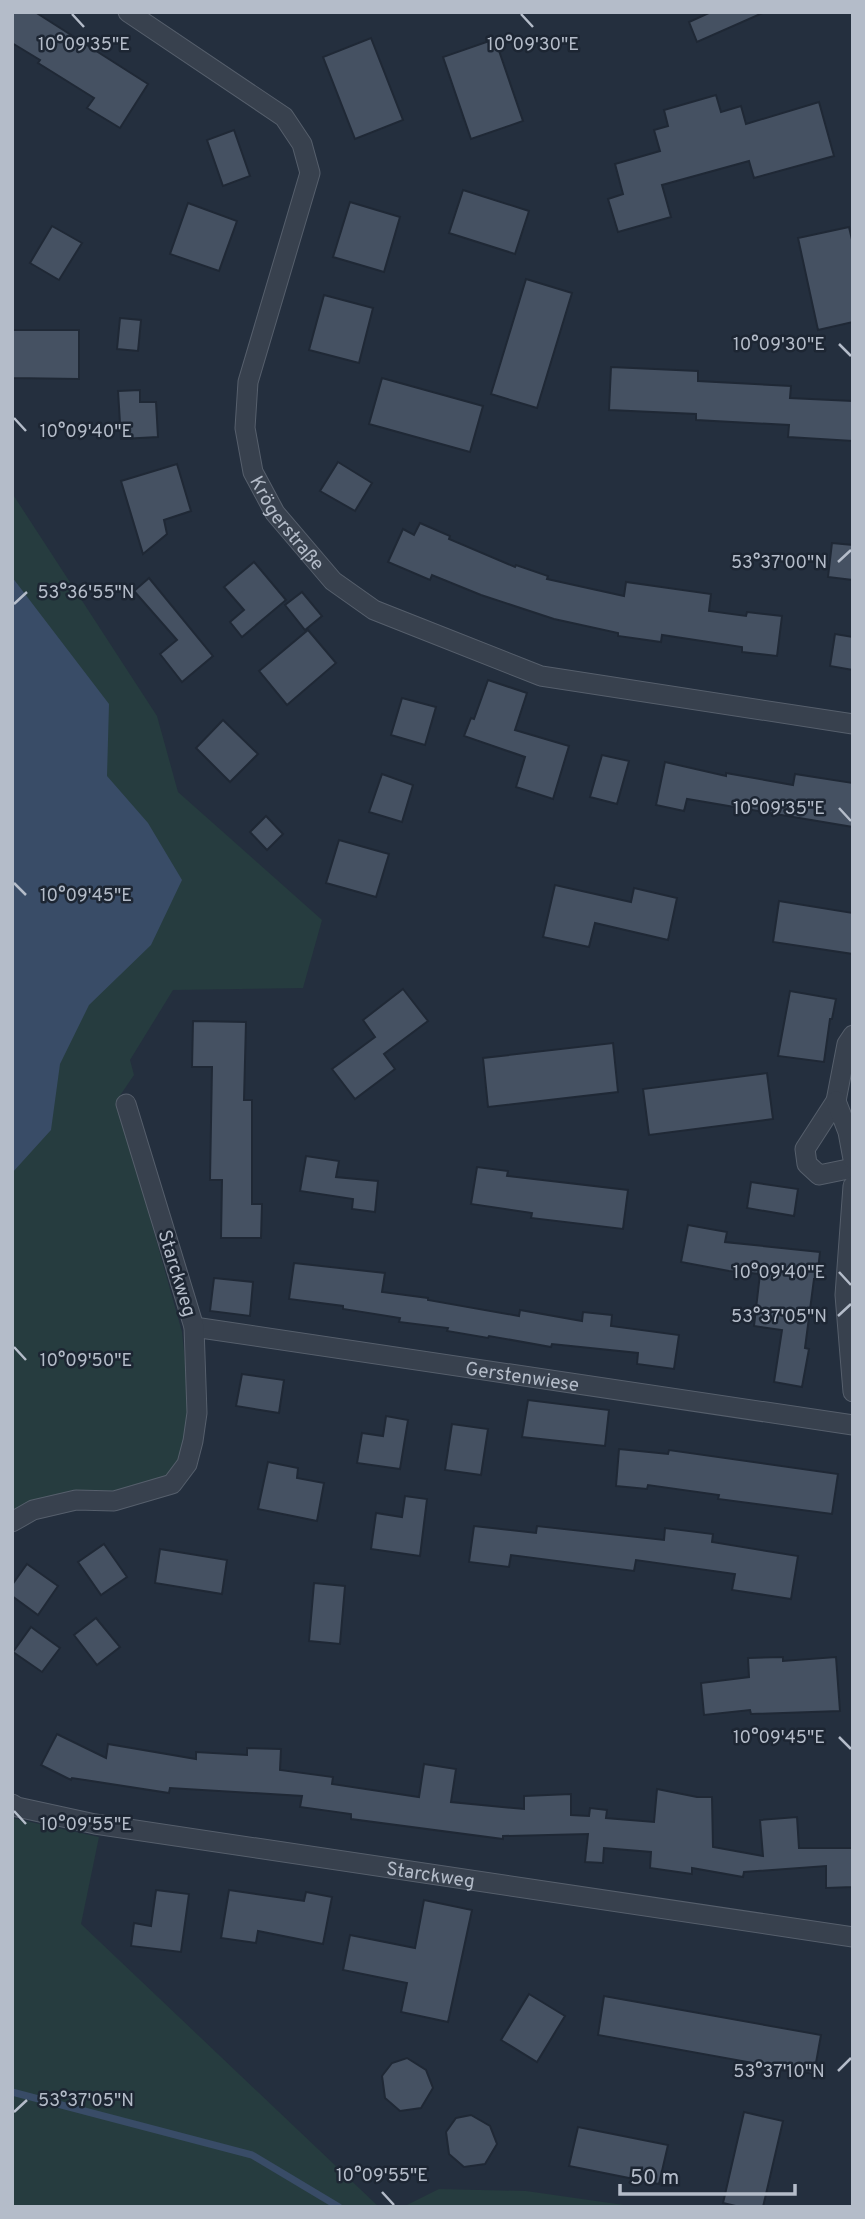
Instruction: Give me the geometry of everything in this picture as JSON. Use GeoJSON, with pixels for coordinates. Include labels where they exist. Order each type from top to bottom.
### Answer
{"type":"FeatureCollection","features":[{"type":"Feature","properties":{"kind":"street","name":"Krögerstraße"},"geometry":{"type":"LineString","coordinates":[[128,12],[284,117],[302,144],[310,173],[248,382],[245,428],[253,472],[275,513],[333,581],[374,610],[541,676],[853,724]]}},
{"type":"Feature","properties":{"kind":"street"},"geometry":{"type":"LineString","coordinates":[[853,1035],[846,1044],[836,1101],[805,1149],[807,1164],[820,1175],[853,1168]]}},
{"type":"Feature","properties":{"kind":"street"},"geometry":{"type":"LineString","coordinates":[[836,1101],[848,1132],[853,1159]]}},
{"type":"Feature","properties":{"kind":"street","name":"Starckweg"},"geometry":{"type":"LineString","coordinates":[[12,1522],[33,1510],[76,1500],[114,1501],[172,1484],[187,1464],[194,1441],[197,1413],[194,1326],[126,1104]]}},
{"type":"Feature","properties":{"kind":"street"},"geometry":{"type":"LineString","coordinates":[[853,1186],[845,1295],[853,1392]]}},
{"type":"Feature","properties":{"kind":"street","name":"Gerstenwiese"},"geometry":{"type":"LineString","coordinates":[[194,1326],[853,1425]]}},
{"type":"Feature","properties":{"kind":"street","name":"Starckweg"},"geometry":{"type":"LineString","coordinates":[[12,1804],[95,1825],[853,1937]]}},
{"type":"Feature","properties":{"kind":"green space"},"geometry":{"type":"Polygon","coordinates":[[[12,493],[157,716],[178,792],[322,920],[303,988],[173,990],[130,1060],[134,1075],[117,1100],[182,1332],[190,1407],[184,1451],[166,1478],[145,1487],[40,1499],[12,1511],[12,493]]]}},
{"type":"Feature","properties":{"kind":"green space"},"geometry":{"type":"Polygon","coordinates":[[[12,1818],[99,1837],[81,1924],[379,2207],[12,2207],[12,1818]]]}},
{"type":"Feature","properties":{"kind":"green space"},"geometry":{"type":"Polygon","coordinates":[[[439,2189],[526,2191],[638,2207],[403,2207],[439,2189]]]}},
{"type":"Feature","properties":{"kind":"water"},"geometry":{"type":"Polygon","coordinates":[[[12,577],[109,704],[107,776],[148,823],[182,880],[151,945],[89,1005],[60,1064],[51,1130],[12,1173],[12,577]]]}},
{"type":"Feature","properties":{"kind":"building"},"geometry":{"type":"Polygon","coordinates":[[[12,12],[35,12],[148,84],[120,128],[87,108],[94,98],[38,63],[40,60],[12,43],[12,12]]]}},
{"type":"Feature","properties":{"kind":"building"},"geometry":{"type":"Polygon","coordinates":[[[711,12],[765,12],[697,42],[689,22],[711,12]]]}},
{"type":"Feature","properties":{"kind":"building"},"geometry":{"type":"Polygon","coordinates":[[[371,38],[403,120],[355,139],[323,57],[371,38]]]}},
{"type":"Feature","properties":{"kind":"building"},"geometry":{"type":"Polygon","coordinates":[[[495,39],[523,121],[471,139],[443,57],[495,39]]]}},
{"type":"Feature","properties":{"kind":"building"},"geometry":{"type":"Polygon","coordinates":[[[716,95],[721,112],[741,106],[746,124],[819,102],[834,156],[754,178],[749,161],[662,185],[671,217],[618,232],[608,199],[623,194],[615,164],[660,151],[654,130],[668,126],[664,110],[716,95]]]}},
{"type":"Feature","properties":{"kind":"building"},"geometry":{"type":"Polygon","coordinates":[[[234,130],[250,176],[223,186],[207,140],[234,130]]]}},
{"type":"Feature","properties":{"kind":"building"},"geometry":{"type":"Polygon","coordinates":[[[463,190],[529,211],[515,254],[449,233],[463,190]]]}},
{"type":"Feature","properties":{"kind":"building"},"geometry":{"type":"Polygon","coordinates":[[[350,202],[400,217],[384,272],[333,257],[350,202]]]}},
{"type":"Feature","properties":{"kind":"building"},"geometry":{"type":"Polygon","coordinates":[[[188,203],[237,221],[219,271],[170,254],[188,203]]]}},
{"type":"Feature","properties":{"kind":"building"},"geometry":{"type":"Polygon","coordinates":[[[52,226],[82,243],[59,280],[30,263],[52,226]]]}},
{"type":"Feature","properties":{"kind":"building"},"geometry":{"type":"Polygon","coordinates":[[[849,227],[853,244],[853,322],[818,330],[798,238],[849,227]]]}},
{"type":"Feature","properties":{"kind":"building"},"geometry":{"type":"Polygon","coordinates":[[[526,279],[572,293],[537,408],[491,394],[526,279]]]}},
{"type":"Feature","properties":{"kind":"building"},"geometry":{"type":"Polygon","coordinates":[[[324,295],[373,308],[359,363],[309,350],[324,295]]]}},
{"type":"Feature","properties":{"kind":"building"},"geometry":{"type":"Polygon","coordinates":[[[120,318],[141,320],[138,351],[117,349],[120,318]]]}},
{"type":"Feature","properties":{"kind":"building"},"geometry":{"type":"Polygon","coordinates":[[[12,330],[79,330],[79,379],[12,378],[12,330]]]}},
{"type":"Feature","properties":{"kind":"building"},"geometry":{"type":"Polygon","coordinates":[[[611,367],[698,371],[698,381],[791,386],[790,398],[853,401],[853,441],[788,437],[789,425],[696,420],[696,414],[609,410],[611,367]]]}},
{"type":"Feature","properties":{"kind":"building"},"geometry":{"type":"Polygon","coordinates":[[[382,378],[483,406],[470,452],[369,424],[382,378]]]}},
{"type":"Feature","properties":{"kind":"building"},"geometry":{"type":"Polygon","coordinates":[[[140,390],[140,402],[156,402],[158,437],[121,439],[118,391],[140,390]]]}},
{"type":"Feature","properties":{"kind":"building"},"geometry":{"type":"Polygon","coordinates":[[[338,462],[372,483],[355,511],[320,491],[338,462]]]}},
{"type":"Feature","properties":{"kind":"building"},"geometry":{"type":"Polygon","coordinates":[[[177,464],[191,511],[164,520],[167,534],[143,554],[121,481],[177,464]]]}},
{"type":"Feature","properties":{"kind":"building"},"geometry":{"type":"Polygon","coordinates":[[[420,523],[450,536],[449,539],[515,567],[516,565],[548,576],[547,579],[624,596],[626,582],[711,594],[709,611],[746,616],[747,612],[782,616],[777,656],[742,652],[742,647],[662,635],[661,642],[618,636],[618,633],[554,619],[481,595],[432,575],[430,580],[388,562],[403,529],[414,535],[420,523]]]}},
{"type":"Feature","properties":{"kind":"building"},"geometry":{"type":"Polygon","coordinates":[[[832,543],[853,545],[853,580],[828,577],[832,543]]]}},
{"type":"Feature","properties":{"kind":"building"},"geometry":{"type":"Polygon","coordinates":[[[254,562],[286,600],[242,637],[230,622],[244,610],[224,587],[254,562]]]}},
{"type":"Feature","properties":{"kind":"building"},"geometry":{"type":"Polygon","coordinates":[[[149,578],[213,656],[182,682],[160,654],[177,640],[134,591],[149,578]]]}},
{"type":"Feature","properties":{"kind":"building"},"geometry":{"type":"Polygon","coordinates":[[[302,592],[322,616],[305,630],[285,605],[302,592]]]}},
{"type":"Feature","properties":{"kind":"building"},"geometry":{"type":"Polygon","coordinates":[[[308,630],[336,663],[287,705],[259,671],[308,630]]]}},
{"type":"Feature","properties":{"kind":"building"},"geometry":{"type":"Polygon","coordinates":[[[835,634],[853,637],[853,670],[830,666],[835,634]]]}},
{"type":"Feature","properties":{"kind":"building"},"geometry":{"type":"Polygon","coordinates":[[[488,680],[527,693],[515,730],[569,746],[553,799],[516,787],[525,757],[464,736],[471,718],[474,719],[488,680]]]}},
{"type":"Feature","properties":{"kind":"building"},"geometry":{"type":"Polygon","coordinates":[[[402,698],[436,707],[425,745],[391,735],[402,698]]]}},
{"type":"Feature","properties":{"kind":"building"},"geometry":{"type":"Polygon","coordinates":[[[223,720],[258,754],[230,782],[196,748],[223,720]]]}},
{"type":"Feature","properties":{"kind":"building"},"geometry":{"type":"Polygon","coordinates":[[[602,755],[629,761],[617,804],[590,797],[602,755]]]}},
{"type":"Feature","properties":{"kind":"building"},"geometry":{"type":"Polygon","coordinates":[[[665,762],[726,776],[726,773],[793,785],[795,774],[853,783],[853,827],[687,799],[684,811],[656,805],[665,762]]]}},
{"type":"Feature","properties":{"kind":"building"},"geometry":{"type":"Polygon","coordinates":[[[382,774],[413,785],[402,822],[369,812],[382,774]]]}},
{"type":"Feature","properties":{"kind":"building"},"geometry":{"type":"Polygon","coordinates":[[[266,816],[283,834],[267,850],[250,832],[266,816]]]}},
{"type":"Feature","properties":{"kind":"building"},"geometry":{"type":"Polygon","coordinates":[[[339,840],[389,854],[376,897],[326,883],[339,840]]]}},
{"type":"Feature","properties":{"kind":"building"},"geometry":{"type":"Polygon","coordinates":[[[555,885],[631,902],[634,888],[677,898],[668,940],[595,923],[589,947],[543,937],[555,885]]]}},
{"type":"Feature","properties":{"kind":"building"},"geometry":{"type":"Polygon","coordinates":[[[779,901],[853,913],[853,954],[773,942],[779,901]]]}},
{"type":"Feature","properties":{"kind":"building"},"geometry":{"type":"Polygon","coordinates":[[[403,989],[428,1021],[384,1054],[395,1069],[355,1099],[332,1069],[375,1037],[363,1020],[403,989]]]}},
{"type":"Feature","properties":{"kind":"building"},"geometry":{"type":"Polygon","coordinates":[[[790,991],[836,999],[830,1019],[824,1062],[778,1056],[790,991]]]}},
{"type":"Feature","properties":{"kind":"building"},"geometry":{"type":"Polygon","coordinates":[[[193,1021],[246,1022],[244,1100],[252,1100],[252,1204],[262,1204],[261,1238],[221,1238],[222,1180],[210,1180],[212,1067],[192,1067],[193,1021]]]}},
{"type":"Feature","properties":{"kind":"building"},"geometry":{"type":"Polygon","coordinates":[[[613,1043],[618,1092],[488,1107],[483,1058],[613,1043]]]}},
{"type":"Feature","properties":{"kind":"building"},"geometry":{"type":"Polygon","coordinates":[[[767,1073],[773,1119],[649,1135],[643,1089],[767,1073]]]}},
{"type":"Feature","properties":{"kind":"building"},"geometry":{"type":"Polygon","coordinates":[[[306,1156],[339,1161],[336,1177],[378,1181],[375,1212],[352,1209],[353,1199],[300,1191],[306,1156]]]}},
{"type":"Feature","properties":{"kind":"building"},"geometry":{"type":"Polygon","coordinates":[[[477,1167],[508,1171],[507,1176],[628,1190],[623,1229],[531,1218],[532,1213],[471,1204],[477,1167]]]}},
{"type":"Feature","properties":{"kind":"building"},"geometry":{"type":"Polygon","coordinates":[[[751,1182],[798,1189],[794,1216],[747,1208],[751,1182]]]}},
{"type":"Feature","properties":{"kind":"building"},"geometry":{"type":"Polygon","coordinates":[[[688,1225],[727,1232],[725,1242],[820,1252],[817,1279],[814,1279],[805,1348],[809,1349],[802,1387],[774,1382],[782,1330],[754,1326],[760,1274],[681,1262],[688,1225]]]}},
{"type":"Feature","properties":{"kind":"building"},"geometry":{"type":"Polygon","coordinates":[[[294,1263],[385,1273],[382,1292],[519,1316],[520,1310],[582,1321],[583,1312],[612,1315],[611,1326],[679,1335],[674,1369],[637,1364],[638,1353],[552,1344],[551,1347],[489,1336],[488,1338],[447,1331],[448,1328],[399,1322],[400,1318],[343,1309],[343,1306],[289,1299],[294,1263]]]}},
{"type":"Feature","properties":{"kind":"building"},"geometry":{"type":"Polygon","coordinates":[[[214,1278],[253,1282],[250,1316],[210,1311],[214,1278]]]}},
{"type":"Feature","properties":{"kind":"building"},"geometry":{"type":"Polygon","coordinates":[[[242,1374],[284,1380],[279,1413],[236,1406],[242,1374]]]}},
{"type":"Feature","properties":{"kind":"building"},"geometry":{"type":"Polygon","coordinates":[[[528,1400],[609,1410],[605,1446],[522,1437],[528,1400]]]}},
{"type":"Feature","properties":{"kind":"building"},"geometry":{"type":"Polygon","coordinates":[[[386,1416],[408,1420],[400,1469],[357,1463],[362,1433],[383,1436],[386,1416]]]}},
{"type":"Feature","properties":{"kind":"building"},"geometry":{"type":"Polygon","coordinates":[[[452,1424],[488,1429],[481,1475],[445,1470],[452,1424]]]}},
{"type":"Feature","properties":{"kind":"building"},"geometry":{"type":"Polygon","coordinates":[[[619,1449],[668,1454],[669,1450],[838,1474],[832,1514],[718,1499],[719,1495],[648,1485],[647,1489],[616,1486],[619,1449]]]}},
{"type":"Feature","properties":{"kind":"building"},"geometry":{"type":"Polygon","coordinates":[[[268,1462],[298,1468],[297,1478],[324,1483],[317,1521],[258,1509],[268,1462]]]}},
{"type":"Feature","properties":{"kind":"building"},"geometry":{"type":"Polygon","coordinates":[[[405,1496],[427,1499],[420,1556],[371,1549],[376,1513],[402,1517],[405,1496]]]}},
{"type":"Feature","properties":{"kind":"building"},"geometry":{"type":"Polygon","coordinates":[[[474,1526],[536,1533],[537,1526],[664,1540],[665,1528],[713,1534],[712,1542],[798,1556],[791,1599],[732,1590],[735,1574],[636,1560],[634,1571],[511,1555],[509,1567],[469,1562],[474,1526]]]}},
{"type":"Feature","properties":{"kind":"building"},"geometry":{"type":"Polygon","coordinates":[[[104,1544],[127,1577],[101,1595],[78,1562],[104,1544]]]}},
{"type":"Feature","properties":{"kind":"building"},"geometry":{"type":"Polygon","coordinates":[[[160,1549],[227,1560],[222,1594],[155,1583],[160,1549]]]}},
{"type":"Feature","properties":{"kind":"building"},"geometry":{"type":"Polygon","coordinates":[[[27,1564],[58,1586],[38,1615],[12,1596],[12,1585],[27,1564]]]}},
{"type":"Feature","properties":{"kind":"building"},"geometry":{"type":"Polygon","coordinates":[[[314,1583],[345,1586],[340,1644],[309,1641],[314,1583]]]}},
{"type":"Feature","properties":{"kind":"building"},"geometry":{"type":"Polygon","coordinates":[[[96,1618],[120,1647],[97,1665],[74,1635],[96,1618]]]}},
{"type":"Feature","properties":{"kind":"building"},"geometry":{"type":"Polygon","coordinates":[[[31,1627],[60,1648],[42,1672],[13,1652],[31,1627]]]}},
{"type":"Feature","properties":{"kind":"building"},"geometry":{"type":"Polygon","coordinates":[[[783,1657],[783,1661],[836,1657],[840,1711],[751,1714],[750,1710],[704,1715],[701,1683],[749,1677],[748,1658],[783,1657]]]}},
{"type":"Feature","properties":{"kind":"building"},"geometry":{"type":"Polygon","coordinates":[[[57,1734],[106,1758],[108,1744],[196,1759],[196,1752],[247,1755],[247,1748],[281,1749],[280,1770],[333,1777],[332,1784],[419,1797],[424,1764],[456,1769],[451,1802],[524,1809],[524,1796],[571,1794],[571,1815],[589,1816],[590,1808],[607,1810],[606,1818],[654,1822],[657,1789],[697,1797],[712,1797],[713,1847],[763,1856],[760,1820],[797,1817],[799,1848],[853,1848],[853,1887],[826,1888],[826,1866],[744,1872],[743,1877],[692,1868],[692,1874],[650,1868],[651,1852],[604,1848],[603,1863],[585,1862],[588,1834],[503,1836],[503,1839],[351,1819],[351,1814],[300,1807],[302,1796],[170,1788],[169,1793],[72,1778],[71,1780],[41,1765],[57,1734]]]}},
{"type":"Feature","properties":{"kind":"building"},"geometry":{"type":"Polygon","coordinates":[[[156,1890],[189,1894],[181,1952],[131,1946],[134,1923],[151,1926],[156,1890]]]}},
{"type":"Feature","properties":{"kind":"building"},"geometry":{"type":"Polygon","coordinates":[[[229,1890],[304,1901],[306,1892],[332,1897],[323,1944],[258,1931],[256,1943],[221,1938],[229,1890]]]}},
{"type":"Feature","properties":{"kind":"building"},"geometry":{"type":"Polygon","coordinates":[[[424,1900],[472,1910],[448,2022],[401,2012],[407,1983],[343,1970],[350,1935],[415,1948],[424,1900]]]}},
{"type":"Feature","properties":{"kind":"building"},"geometry":{"type":"Polygon","coordinates":[[[529,1994],[565,2016],[537,2062],[501,2040],[529,1994]]]}},
{"type":"Feature","properties":{"kind":"building"},"geometry":{"type":"Polygon","coordinates":[[[604,1996],[821,2035],[814,2074],[598,2035],[604,1996]]]}},
{"type":"Feature","properties":{"kind":"building"},"geometry":{"type":"Polygon","coordinates":[[[407,2058],[426,2070],[433,2088],[421,2108],[400,2111],[385,2098],[382,2076],[392,2063],[407,2058]]]}},
{"type":"Feature","properties":{"kind":"building"},"geometry":{"type":"Polygon","coordinates":[[[744,2112],[783,2121],[763,2207],[740,2207],[723,2203],[744,2112]]]}},
{"type":"Feature","properties":{"kind":"building"},"geometry":{"type":"Polygon","coordinates":[[[471,2115],[490,2126],[497,2144],[485,2164],[464,2167],[449,2154],[446,2132],[456,2118],[471,2115]]]}},
{"type":"Feature","properties":{"kind":"building"},"geometry":{"type":"Polygon","coordinates":[[[578,2127],[668,2145],[659,2184],[569,2166],[578,2127]]]}},
{"type":"Feature","properties":{"kind":"waterway"},"geometry":{"type":"LineString","coordinates":[[12,2092],[252,2155],[339,2207]]}}]}
